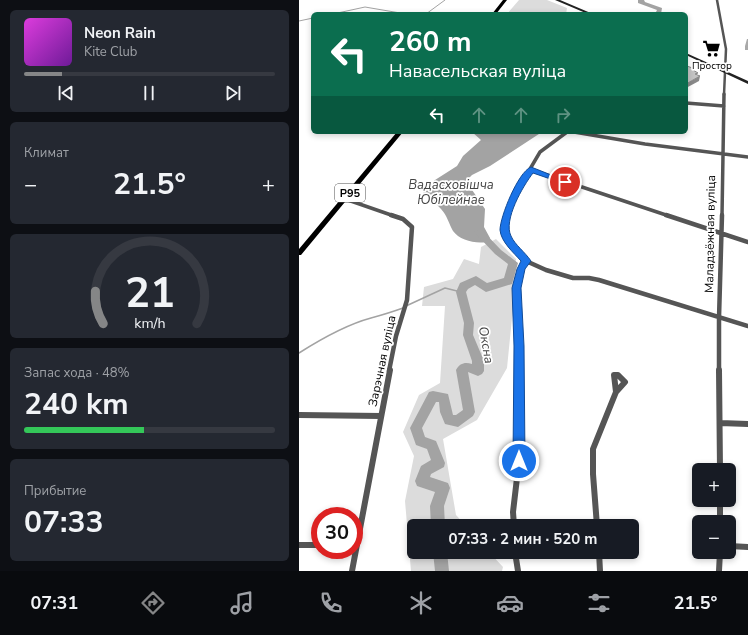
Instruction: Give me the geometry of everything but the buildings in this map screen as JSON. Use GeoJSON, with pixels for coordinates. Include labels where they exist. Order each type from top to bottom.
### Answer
{"type":"FeatureCollection","features":[{"type":"Feature","properties":{"kind":"main road"},"geometry":{"type":"LineString","coordinates":[[496,12],[505,0]]}},
{"type":"Feature","properties":{"kind":"main road"},"geometry":{"type":"LineString","coordinates":[[557,0],[586,12]]}},
{"type":"Feature","properties":{"kind":"main road"},"geometry":{"type":"LineString","coordinates":[[688,55],[748,82]]}},
{"type":"Feature","properties":{"kind":"main road","name":"Р95"},"geometry":{"type":"LineString","coordinates":[[299,253],[398,134]]}},
{"type":"Feature","properties":{"kind":"street","name":"Маладзёжная вуліца"},"geometry":{"type":"LineString","coordinates":[[717,0],[726,49],[724,70],[723,234],[719,318],[720,463]]}},
{"type":"Feature","properties":{"kind":"street"},"geometry":{"type":"LineString","coordinates":[[688,102],[724,106]]}},
{"type":"Feature","properties":{"kind":"street"},"geometry":{"type":"LineString","coordinates":[[564,134],[540,152],[531,170],[523,180],[513,198],[507,217],[505,231],[507,239],[526,261],[573,278],[589,278],[599,280],[748,326]]}},
{"type":"Feature","properties":{"kind":"street"},"geometry":{"type":"LineString","coordinates":[[586,134],[645,144],[748,157]]}},
{"type":"Feature","properties":{"kind":"street"},"geometry":{"type":"LineString","coordinates":[[531,170],[748,242]]}},
{"type":"Feature","properties":{"kind":"street","name":"Зарэчная вуліца"},"geometry":{"type":"LineString","coordinates":[[345,199],[403,219],[412,228],[407,300],[396,336],[363,507]]}},
{"type":"Feature","properties":{"kind":"street"},"geometry":{"type":"LineString","coordinates":[[514,519],[514,505],[519,461],[519,353],[517,288],[521,269],[526,261]]}},
{"type":"Feature","properties":{"kind":"street"},"geometry":{"type":"LineString","coordinates":[[596,519],[593,474],[593,449],[616,392]]}},
{"type":"Feature","properties":{"kind":"street"},"geometry":{"type":"LineString","coordinates":[[299,415],[381,416]]}},
{"type":"Feature","properties":{"kind":"street"},"geometry":{"type":"LineString","coordinates":[[720,423],[748,424]]}},
{"type":"Feature","properties":{"kind":"street"},"geometry":{"type":"LineString","coordinates":[[299,545],[311,545]]}},
{"type":"Feature","properties":{"kind":"street"},"geometry":{"type":"LineString","coordinates":[[736,546],[748,547]]}},
{"type":"Feature","properties":{"kind":"street","name":"Зарэчная вуліца"},"geometry":{"type":"LineString","coordinates":[[352,571],[353,559]]}},
{"type":"Feature","properties":{"kind":"street"},"geometry":{"type":"LineString","coordinates":[[516,559],[518,571]]}},
{"type":"Feature","properties":{"kind":"street"},"geometry":{"type":"LineString","coordinates":[[599,559],[600,571]]}},
{"type":"Feature","properties":{"kind":"street"},"geometry":{"type":"LineString","coordinates":[[719,559],[719,571]]}},
{"type":"Feature","properties":{"kind":"shaded area"},"geometry":{"type":"Polygon","coordinates":[[[519,0],[547,0],[567,8],[566,12],[509,12],[519,0]]]}},
{"type":"Feature","properties":{"kind":"shaded area"},"geometry":{"type":"Polygon","coordinates":[[[496,239],[516,259],[507,368],[477,420],[443,439],[456,515],[460,519],[407,519],[407,524],[405,501],[414,456],[403,432],[419,395],[440,383],[445,306],[422,306],[424,287],[453,279],[464,259],[479,264],[481,247],[496,239]]]}},
{"type":"Feature","properties":{"kind":"shaded area"},"geometry":{"type":"Polygon","coordinates":[[[410,559],[496,559],[503,567],[502,571],[411,571],[410,559]]]}},
{"type":"Feature","properties":{"kind":"water","name":"Вадасховішча Юбілейнае"},"geometry":{"type":"Polygon","coordinates":[[[474,134],[539,134],[490,166],[472,175],[466,181],[485,209],[484,227],[490,241],[481,243],[465,240],[456,234],[443,211],[423,192],[435,180],[457,166],[463,156],[481,140],[474,134]]]}},
{"type":"Feature","properties":{"kind":"waterway"},"geometry":{"type":"LineString","coordinates":[[429,12],[445,0]]}},
{"type":"Feature","properties":{"kind":"waterway","name":"Оксна"},"geometry":{"type":"LineString","coordinates":[[641,0],[640,2],[660,9],[659,12]]}},
{"type":"Feature","properties":{"kind":"waterway"},"geometry":{"type":"LineString","coordinates":[[342,12],[365,7],[394,12]]}},
{"type":"Feature","properties":{"kind":"waterway"},"geometry":{"type":"LineString","coordinates":[[299,21],[311,18]]}},
{"type":"Feature","properties":{"kind":"waterway","name":"Оксна"},"geometry":{"type":"LineString","coordinates":[[438,519],[437,506],[443,488],[422,481],[426,470],[439,463],[432,445],[420,441],[416,428],[433,396],[444,398],[449,420],[458,421],[469,412],[462,370],[466,367],[478,371],[478,361],[468,335],[469,323],[461,292],[464,286],[476,280],[486,288],[491,285],[508,281],[513,263],[498,252],[479,232]]}},
{"type":"Feature","properties":{"kind":"waterway"},"geometry":{"type":"LineString","coordinates":[[406,306],[445,288],[461,292]]}},
{"type":"Feature","properties":{"kind":"waterway"},"geometry":{"type":"LineString","coordinates":[[299,353],[343,328],[403,308]]}},
{"type":"Feature","properties":{"kind":"waterway","name":"Оксна"},"geometry":{"type":"LineString","coordinates":[[441,559],[442,571]]}},
{"type":"Feature","properties":{"kind":"place","name":"Простор"},"geometry":{"type":"Point","coordinates":[712,49]}},
{"type":"Feature","properties":{"kind":"route"},"geometry":{"type":"LineString","coordinates":[[519,461],[519,346],[517,288],[521,269],[526,261],[507,239],[505,231],[507,217],[513,198],[523,180],[531,170],[565,182]]}}]}
